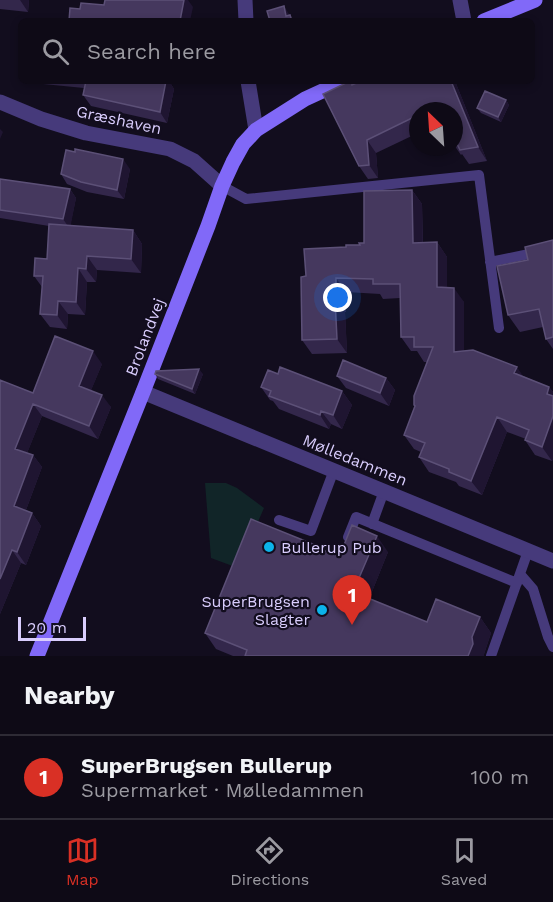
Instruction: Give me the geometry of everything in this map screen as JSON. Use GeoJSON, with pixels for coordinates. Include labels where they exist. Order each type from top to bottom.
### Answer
{"type":"FeatureCollection","features":[{"type":"Feature","properties":{"kind":"street"},"geometry":{"type":"LineString","coordinates":[[245,0],[246,18]]}},
{"type":"Feature","properties":{"kind":"street"},"geometry":{"type":"LineString","coordinates":[[460,0],[463,18]]}},
{"type":"Feature","properties":{"kind":"street"},"geometry":{"type":"LineString","coordinates":[[491,18],[535,0]]}},
{"type":"Feature","properties":{"kind":"street"},"geometry":{"type":"LineString","coordinates":[[249,84],[256,130]]}},
{"type":"Feature","properties":{"kind":"street","name":"Brolandvej"},"geometry":{"type":"LineString","coordinates":[[38,656],[144,392],[222,186],[243,144],[256,130],[305,99],[338,84]]}},
{"type":"Feature","properties":{"kind":"street","name":"Græshaven"},"geometry":{"type":"LineString","coordinates":[[0,102],[41,119],[86,133],[170,149],[194,161],[222,186]]}},
{"type":"Feature","properties":{"kind":"street","name":"Mølledammen"},"geometry":{"type":"LineString","coordinates":[[144,392],[553,561]]}},
{"type":"Feature","properties":{"kind":"lane"},"geometry":{"type":"LineString","coordinates":[[222,186],[246,199],[479,175],[499,328]]}},
{"type":"Feature","properties":{"kind":"lane"},"geometry":{"type":"LineString","coordinates":[[490,262],[553,249]]}},
{"type":"Feature","properties":{"kind":"lane"},"geometry":{"type":"LineString","coordinates":[[279,520],[311,531],[334,470]]}},
{"type":"Feature","properties":{"kind":"lane"},"geometry":{"type":"LineString","coordinates":[[372,524],[384,491]]}},
{"type":"Feature","properties":{"kind":"lane"},"geometry":{"type":"LineString","coordinates":[[343,549],[356,517],[518,579],[533,589],[553,647]]}},
{"type":"Feature","properties":{"kind":"lane"},"geometry":{"type":"LineString","coordinates":[[492,656],[528,551]]}},
{"type":"Feature","properties":{"kind":"green space"},"geometry":{"type":"Polygon","coordinates":[[[205,483],[226,483],[237,488],[264,508],[238,568],[211,558],[205,483]]]}},
{"type":"Feature","properties":{"kind":"building"},"geometry":{"type":"Polygon","coordinates":[[[105,0],[184,0],[181,18],[69,18],[70,8],[80,9],[81,3],[104,5],[105,0]]]}},
{"type":"Feature","properties":{"kind":"building"},"geometry":{"type":"Polygon","coordinates":[[[284,6],[286,16],[290,15],[291,18],[269,18],[267,11],[284,6]]]}},
{"type":"Feature","properties":{"kind":"building"},"geometry":{"type":"Polygon","coordinates":[[[85,84],[165,84],[160,112],[83,95],[85,84]]]}},
{"type":"Feature","properties":{"kind":"building"},"geometry":{"type":"Polygon","coordinates":[[[345,84],[452,84],[460,102],[409,102],[409,119],[367,140],[369,165],[359,166],[323,94],[345,84]]]}},
{"type":"Feature","properties":{"kind":"building"},"geometry":{"type":"Polygon","coordinates":[[[485,91],[506,100],[498,117],[477,108],[485,91]]]}},
{"type":"Feature","properties":{"kind":"building"},"geometry":{"type":"Polygon","coordinates":[[[463,110],[478,147],[463,150],[463,110]]]}},
{"type":"Feature","properties":{"kind":"building"},"geometry":{"type":"Polygon","coordinates":[[[75,149],[123,159],[117,190],[81,182],[61,174],[66,150],[75,152],[75,149]]]}},
{"type":"Feature","properties":{"kind":"building"},"geometry":{"type":"Polygon","coordinates":[[[0,179],[70,189],[63,219],[0,210],[0,179]]]}},
{"type":"Feature","properties":{"kind":"building"},"geometry":{"type":"Polygon","coordinates":[[[412,190],[413,243],[437,242],[437,287],[454,288],[454,352],[473,350],[517,367],[514,373],[549,387],[547,394],[553,396],[553,416],[542,447],[525,440],[529,430],[497,417],[471,481],[419,457],[425,443],[404,435],[415,406],[414,396],[433,347],[414,347],[414,337],[401,337],[400,284],[373,284],[373,279],[336,278],[337,339],[302,340],[301,277],[306,276],[304,249],[346,247],[346,245],[364,243],[364,191],[412,190]]]}},
{"type":"Feature","properties":{"kind":"building"},"geometry":{"type":"Polygon","coordinates":[[[49,224],[133,230],[131,259],[87,256],[86,269],[78,268],[76,302],[58,301],[57,315],[40,314],[43,276],[34,276],[35,258],[47,259],[49,224]]]}},
{"type":"Feature","properties":{"kind":"building"},"geometry":{"type":"Polygon","coordinates":[[[553,240],[553,337],[546,339],[539,309],[508,315],[497,266],[528,260],[525,247],[553,240]]]}},
{"type":"Feature","properties":{"kind":"building"},"geometry":{"type":"Polygon","coordinates":[[[55,336],[93,351],[79,386],[102,395],[89,426],[33,404],[15,449],[33,455],[14,506],[32,513],[17,552],[12,550],[0,579],[0,380],[33,393],[55,336]]]}},
{"type":"Feature","properties":{"kind":"building"},"geometry":{"type":"Polygon","coordinates":[[[343,360],[386,378],[380,393],[337,376],[343,360]]]}},
{"type":"Feature","properties":{"kind":"building"},"geometry":{"type":"Polygon","coordinates":[[[280,367],[342,391],[333,415],[321,411],[320,415],[269,396],[271,391],[261,387],[268,370],[278,374],[280,367]]]}},
{"type":"Feature","properties":{"kind":"building"},"geometry":{"type":"Polygon","coordinates":[[[199,369],[192,389],[155,374],[156,371],[199,369]]]}},
{"type":"Feature","properties":{"kind":"building"},"geometry":{"type":"Polygon","coordinates":[[[251,519],[320,547],[324,551],[340,555],[352,525],[377,536],[353,592],[427,622],[436,599],[480,617],[468,656],[245,656],[247,650],[205,633],[251,519]]]}},
{"type":"Feature","properties":{"kind":"place","name":"Bullerup Pub"},"geometry":{"type":"Point","coordinates":[269,547]}},
{"type":"Feature","properties":{"kind":"place","name":"SuperBrugsen Slagter"},"geometry":{"type":"Point","coordinates":[322,610]}},
{"type":"Feature","properties":{"kind":"place","name":"SuperBrugsen Bullerup"},"geometry":{"type":"Point","coordinates":[352,625]}}]}
